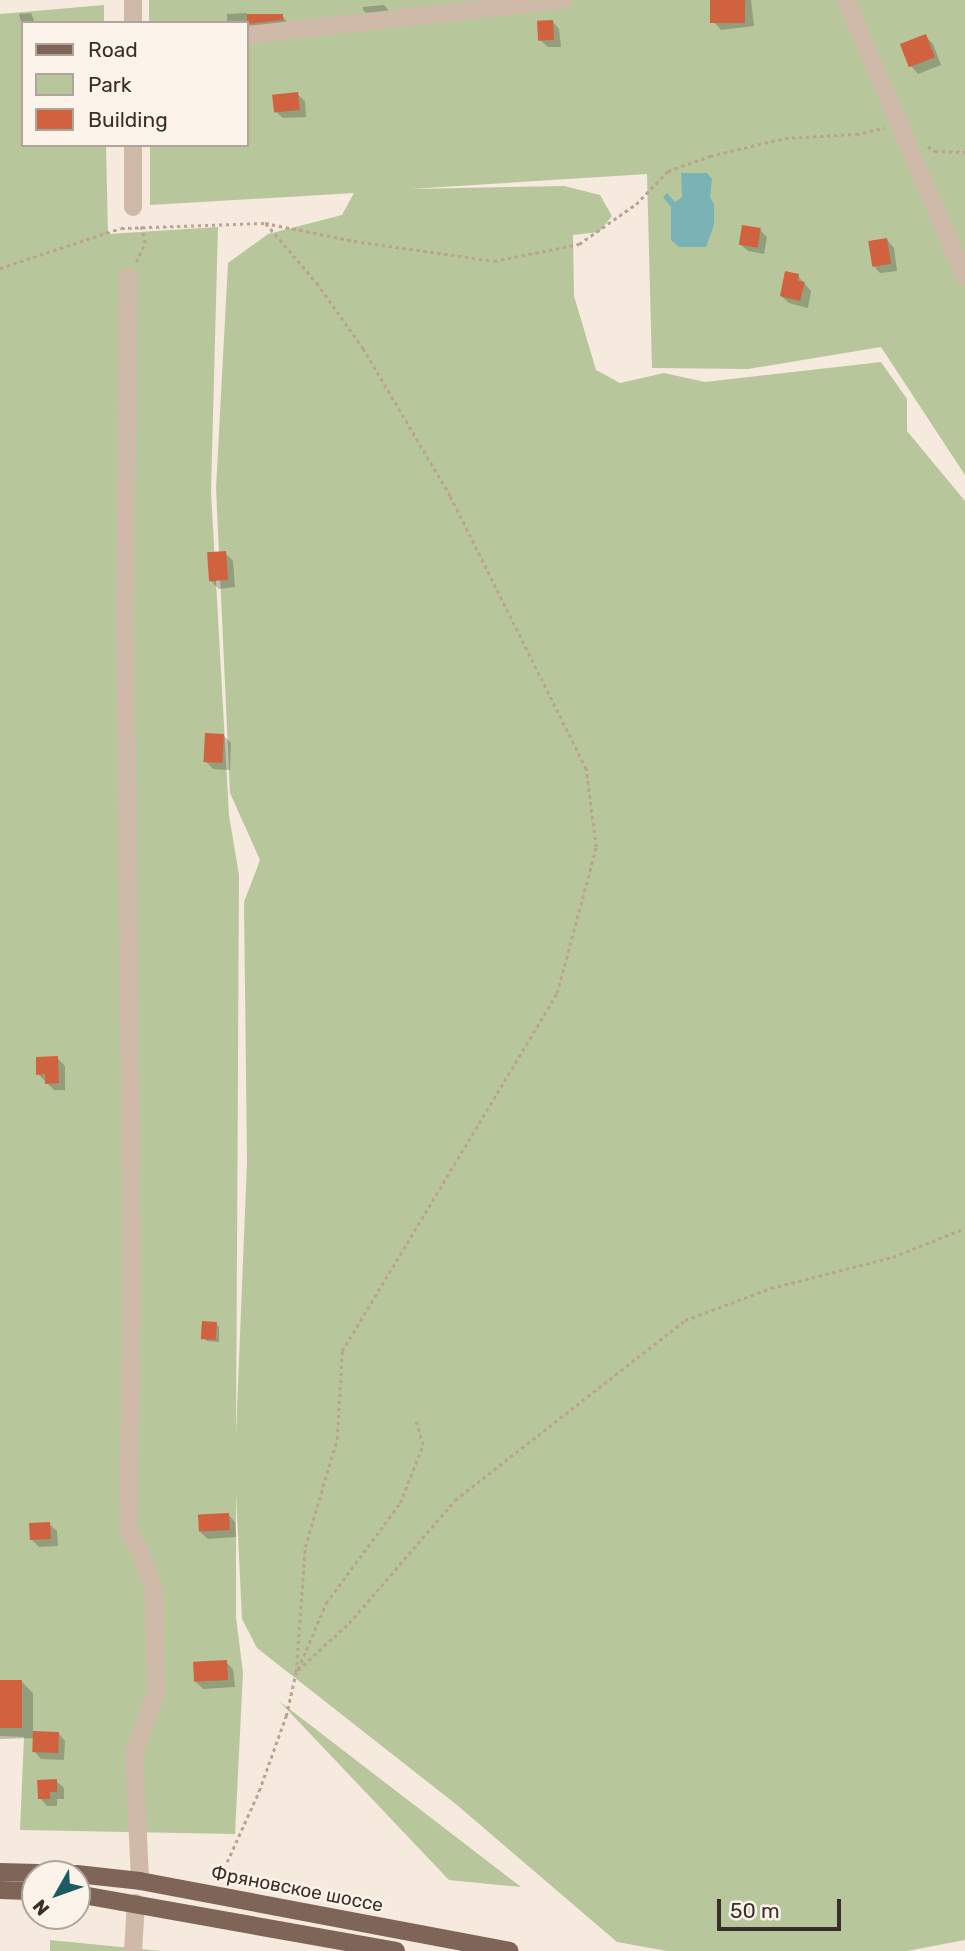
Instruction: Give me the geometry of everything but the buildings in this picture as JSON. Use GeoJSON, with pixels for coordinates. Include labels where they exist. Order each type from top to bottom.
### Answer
{"type":"FeatureCollection","features":[{"type":"Feature","properties":{"kind":"main road","name":"Фряновское шоссе"},"geometry":{"type":"LineString","coordinates":[[0,1872],[21,1873]]}},
{"type":"Feature","properties":{"kind":"main road","name":"Фряновское шоссе"},"geometry":{"type":"LineString","coordinates":[[91,1876],[140,1881],[509,1951]]}},
{"type":"Feature","properties":{"kind":"main road"},"geometry":{"type":"LineString","coordinates":[[0,1890],[21,1891]]}},
{"type":"Feature","properties":{"kind":"main road"},"geometry":{"type":"LineString","coordinates":[[91,1896],[396,1951]]}},
{"type":"Feature","properties":{"kind":"street"},"geometry":{"type":"LineString","coordinates":[[133,0],[133,21]]}},
{"type":"Feature","properties":{"kind":"street"},"geometry":{"type":"LineString","coordinates":[[248,35],[564,0]]}},
{"type":"Feature","properties":{"kind":"street"},"geometry":{"type":"LineString","coordinates":[[846,0],[965,277]]}},
{"type":"Feature","properties":{"kind":"street"},"geometry":{"type":"LineString","coordinates":[[133,147],[133,207]]}},
{"type":"Feature","properties":{"kind":"street"},"geometry":{"type":"LineString","coordinates":[[128,278],[125,615],[132,1280],[128,1530],[140,1551],[154,1591],[156,1693],[134,1752],[140,1881]]}},
{"type":"Feature","properties":{"kind":"street"},"geometry":{"type":"LineString","coordinates":[[133,1951],[136,1903]]}},
{"type":"Feature","properties":{"kind":"path"},"geometry":{"type":"LineString","coordinates":[[0,268],[121,228],[265,223],[354,241],[494,261],[579,244],[636,204],[668,171],[710,156],[785,138],[856,134],[900,125]]}},
{"type":"Feature","properties":{"kind":"path"},"geometry":{"type":"LineString","coordinates":[[926,145],[935,151],[965,152]]}},
{"type":"Feature","properties":{"kind":"path"},"geometry":{"type":"LineString","coordinates":[[128,278],[145,243],[133,207]]}},
{"type":"Feature","properties":{"kind":"path"},"geometry":{"type":"LineString","coordinates":[[227,1862],[260,1791],[286,1716],[296,1672],[305,1547],[337,1439],[342,1350],[557,993],[596,847],[586,769],[450,496],[363,349],[317,285],[265,223]]}},
{"type":"Feature","properties":{"kind":"path"},"geometry":{"type":"LineString","coordinates":[[296,1672],[349,1623],[455,1500],[685,1320],[771,1288],[894,1257],[965,1228]]}},
{"type":"Feature","properties":{"kind":"path"},"geometry":{"type":"LineString","coordinates":[[296,1672],[326,1604],[400,1503],[423,1445],[415,1419]]}},
{"type":"Feature","properties":{"kind":"green space"},"geometry":{"type":"Polygon","coordinates":[[[149,0],[965,0],[965,475],[881,347],[748,369],[652,368],[647,174],[410,189],[564,186],[600,195],[612,216],[599,232],[573,235],[574,296],[596,370],[620,383],[664,373],[705,382],[881,362],[907,399],[907,431],[965,501],[965,1940],[907,1951],[667,1951],[617,1942],[457,1805],[257,1648],[242,1619],[236,1494],[236,1617],[243,1673],[235,1834],[20,1830],[24,1737],[0,1736],[0,14],[104,5],[104,21],[21,21],[21,147],[106,147],[108,234],[218,227],[211,491],[229,815],[239,875],[236,1435],[247,1162],[244,902],[260,860],[230,793],[216,488],[228,263],[268,234],[342,215],[354,193],[150,205],[150,147],[248,147],[248,21],[149,21],[149,0]]]}},
{"type":"Feature","properties":{"kind":"green space"},"geometry":{"type":"Polygon","coordinates":[[[279,1701],[521,1887],[449,1880],[279,1701]]]}},
{"type":"Feature","properties":{"kind":"green space"},"geometry":{"type":"Polygon","coordinates":[[[50,1940],[161,1951],[50,1951],[50,1940]]]}},
{"type":"Feature","properties":{"kind":"water"},"geometry":{"type":"Polygon","coordinates":[[[681,173],[707,173],[712,179],[710,197],[714,204],[714,225],[706,247],[679,247],[671,240],[671,207],[663,197],[667,193],[675,202],[682,197],[681,173]]]}}]}
